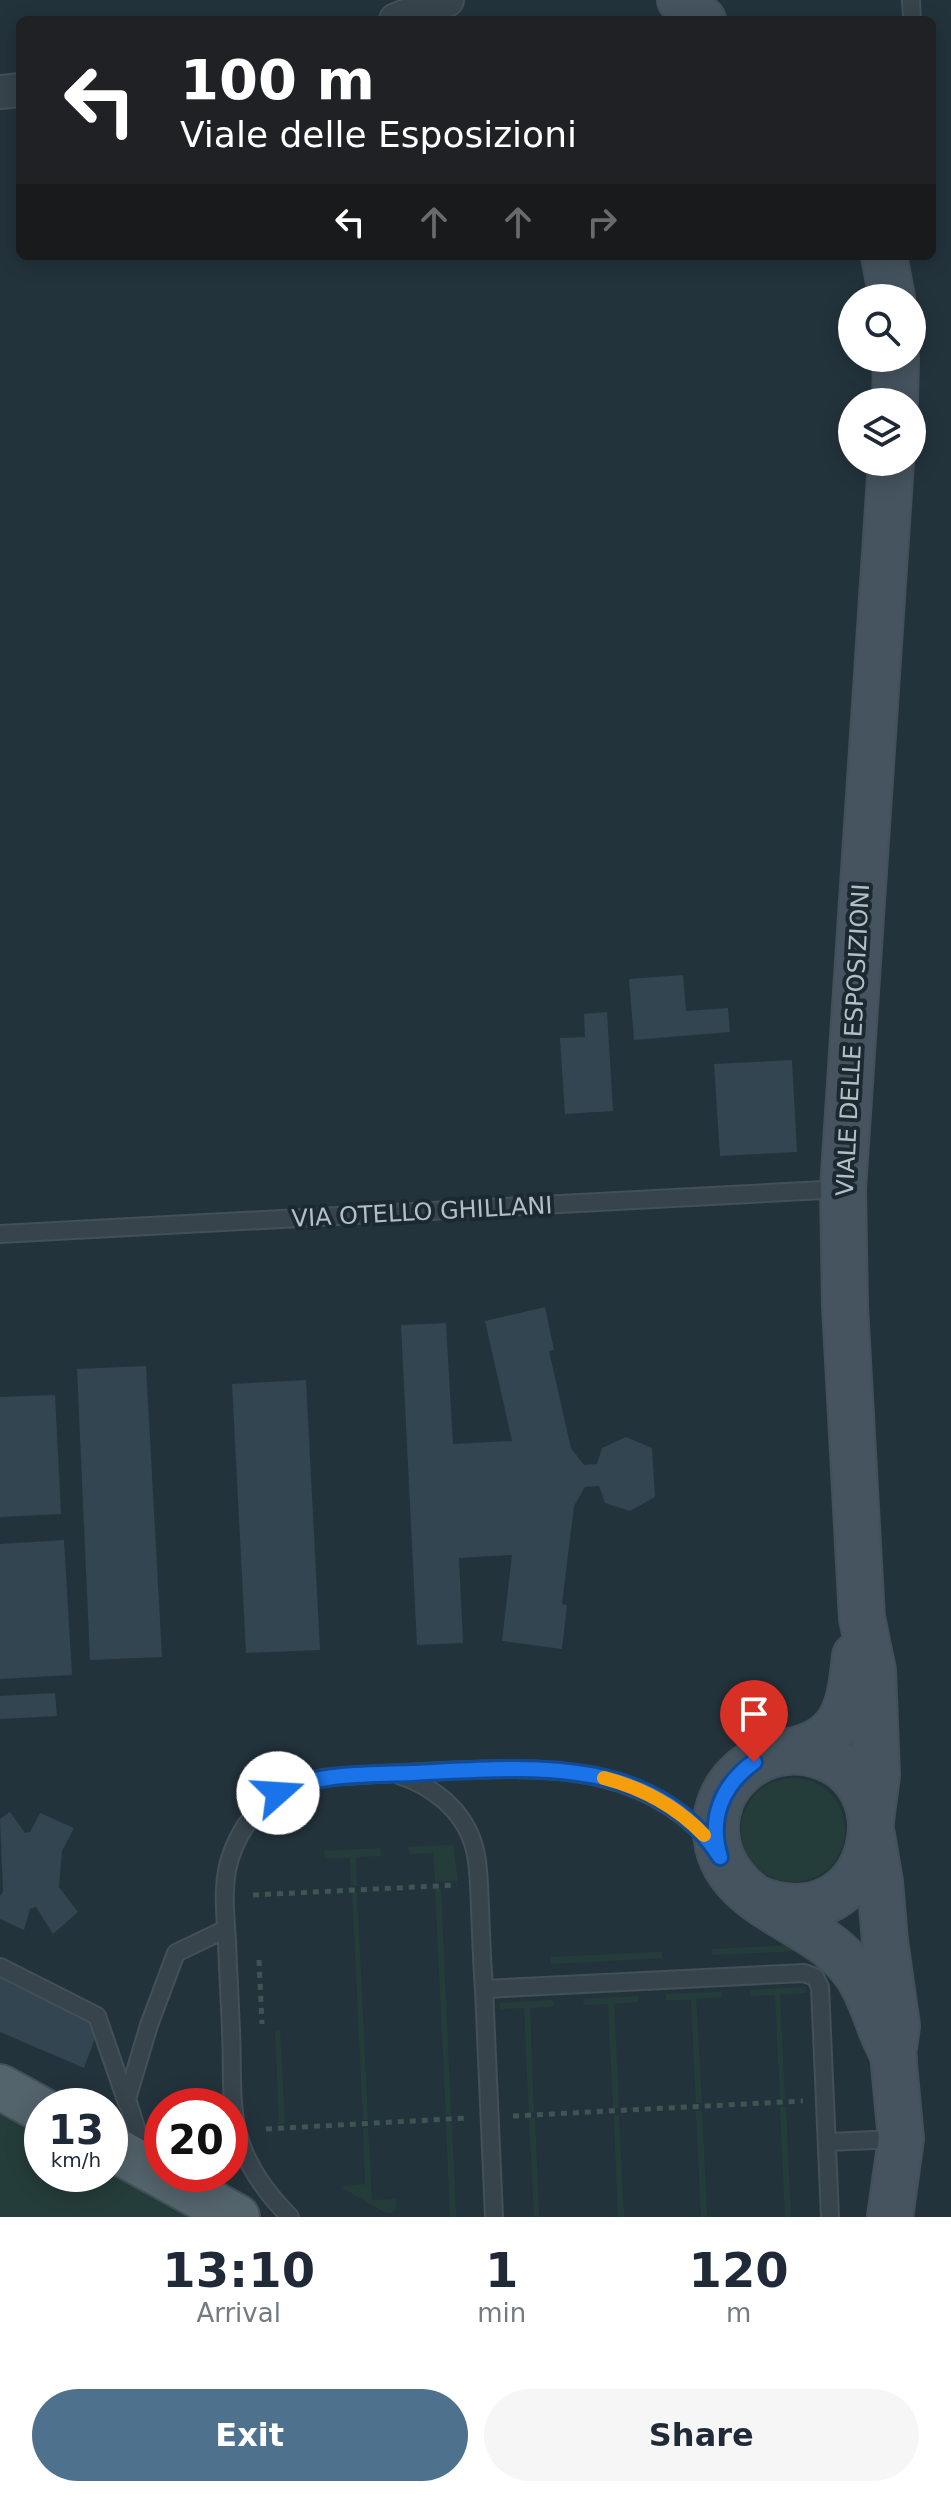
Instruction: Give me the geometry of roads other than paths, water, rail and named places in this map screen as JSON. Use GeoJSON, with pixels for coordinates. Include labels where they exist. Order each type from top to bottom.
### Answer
{"type":"FeatureCollection","features":[{"type":"Feature","properties":{"kind":"main road"},"geometry":{"type":"LineString","coordinates":[[0,2087],[24,2100]]}},
{"type":"Feature","properties":{"kind":"main road"},"geometry":{"type":"LineString","coordinates":[[191,2192],[237,2217]]}},
{"type":"Feature","properties":{"kind":"street"},"geometry":{"type":"LineString","coordinates":[[406,16],[447,0]]}},
{"type":"Feature","properties":{"kind":"street"},"geometry":{"type":"LineString","coordinates":[[885,260],[889,284]]}},
{"type":"Feature","properties":{"kind":"street","name":"VIALE DELLE ESPOSIZIONI"},"geometry":{"type":"LineString","coordinates":[[758,1899],[796,1908],[821,1903],[853,1881],[866,1859],[877,1775],[873,1671],[862,1618],[845,1306],[843,1189],[890,476]]}},
{"type":"Feature","properties":{"kind":"street","name":"VIALE DELLE ESPOSIZIONI"},"geometry":{"type":"LineString","coordinates":[[862,1618],[851,1697],[835,1728],[811,1746],[766,1756],[754,1762],[727,1789],[715,1826],[720,1857],[744,1891],[815,1935],[847,1962],[870,1996],[894,2059]]}},
{"type":"Feature","properties":{"kind":"street","name":"VIALE DELLE ESPOSIZIONI"},"geometry":{"type":"LineString","coordinates":[[791,1751],[816,1755],[840,1766],[864,1796],[871,1827],[897,2016],[894,2059],[901,2139],[890,2217]]}},
{"type":"Feature","properties":{"kind":"lane","name":"VIA OTELLO GHILLANI"},"geometry":{"type":"LineString","coordinates":[[0,1234],[843,1189]]}},
{"type":"Feature","properties":{"kind":"lane"},"geometry":{"type":"LineString","coordinates":[[290,2217],[258,2178],[237,2130],[225,1887],[229,1863],[245,1827],[262,1806],[278,1793],[310,1781],[384,1774],[522,1768],[571,1771],[632,1787],[672,1808],[701,1831],[720,1857]]}},
{"type":"Feature","properties":{"kind":"lane"},"geometry":{"type":"LineString","coordinates":[[384,1774],[414,1780],[440,1797],[458,1813],[475,1848],[494,2217]]}},
{"type":"Feature","properties":{"kind":"lane"},"geometry":{"type":"LineString","coordinates":[[144,2153],[127,2099],[149,2025],[176,1953],[226,1929]]}},
{"type":"Feature","properties":{"kind":"lane"},"geometry":{"type":"LineString","coordinates":[[0,1967],[97,2016],[144,2154]]}},
{"type":"Feature","properties":{"kind":"lane"},"geometry":{"type":"LineString","coordinates":[[484,1989],[810,1974],[817,1979],[820,1987],[830,2217]]}},
{"type":"Feature","properties":{"kind":"lane"},"geometry":{"type":"LineString","coordinates":[[827,2142],[901,2139]]}}]}
